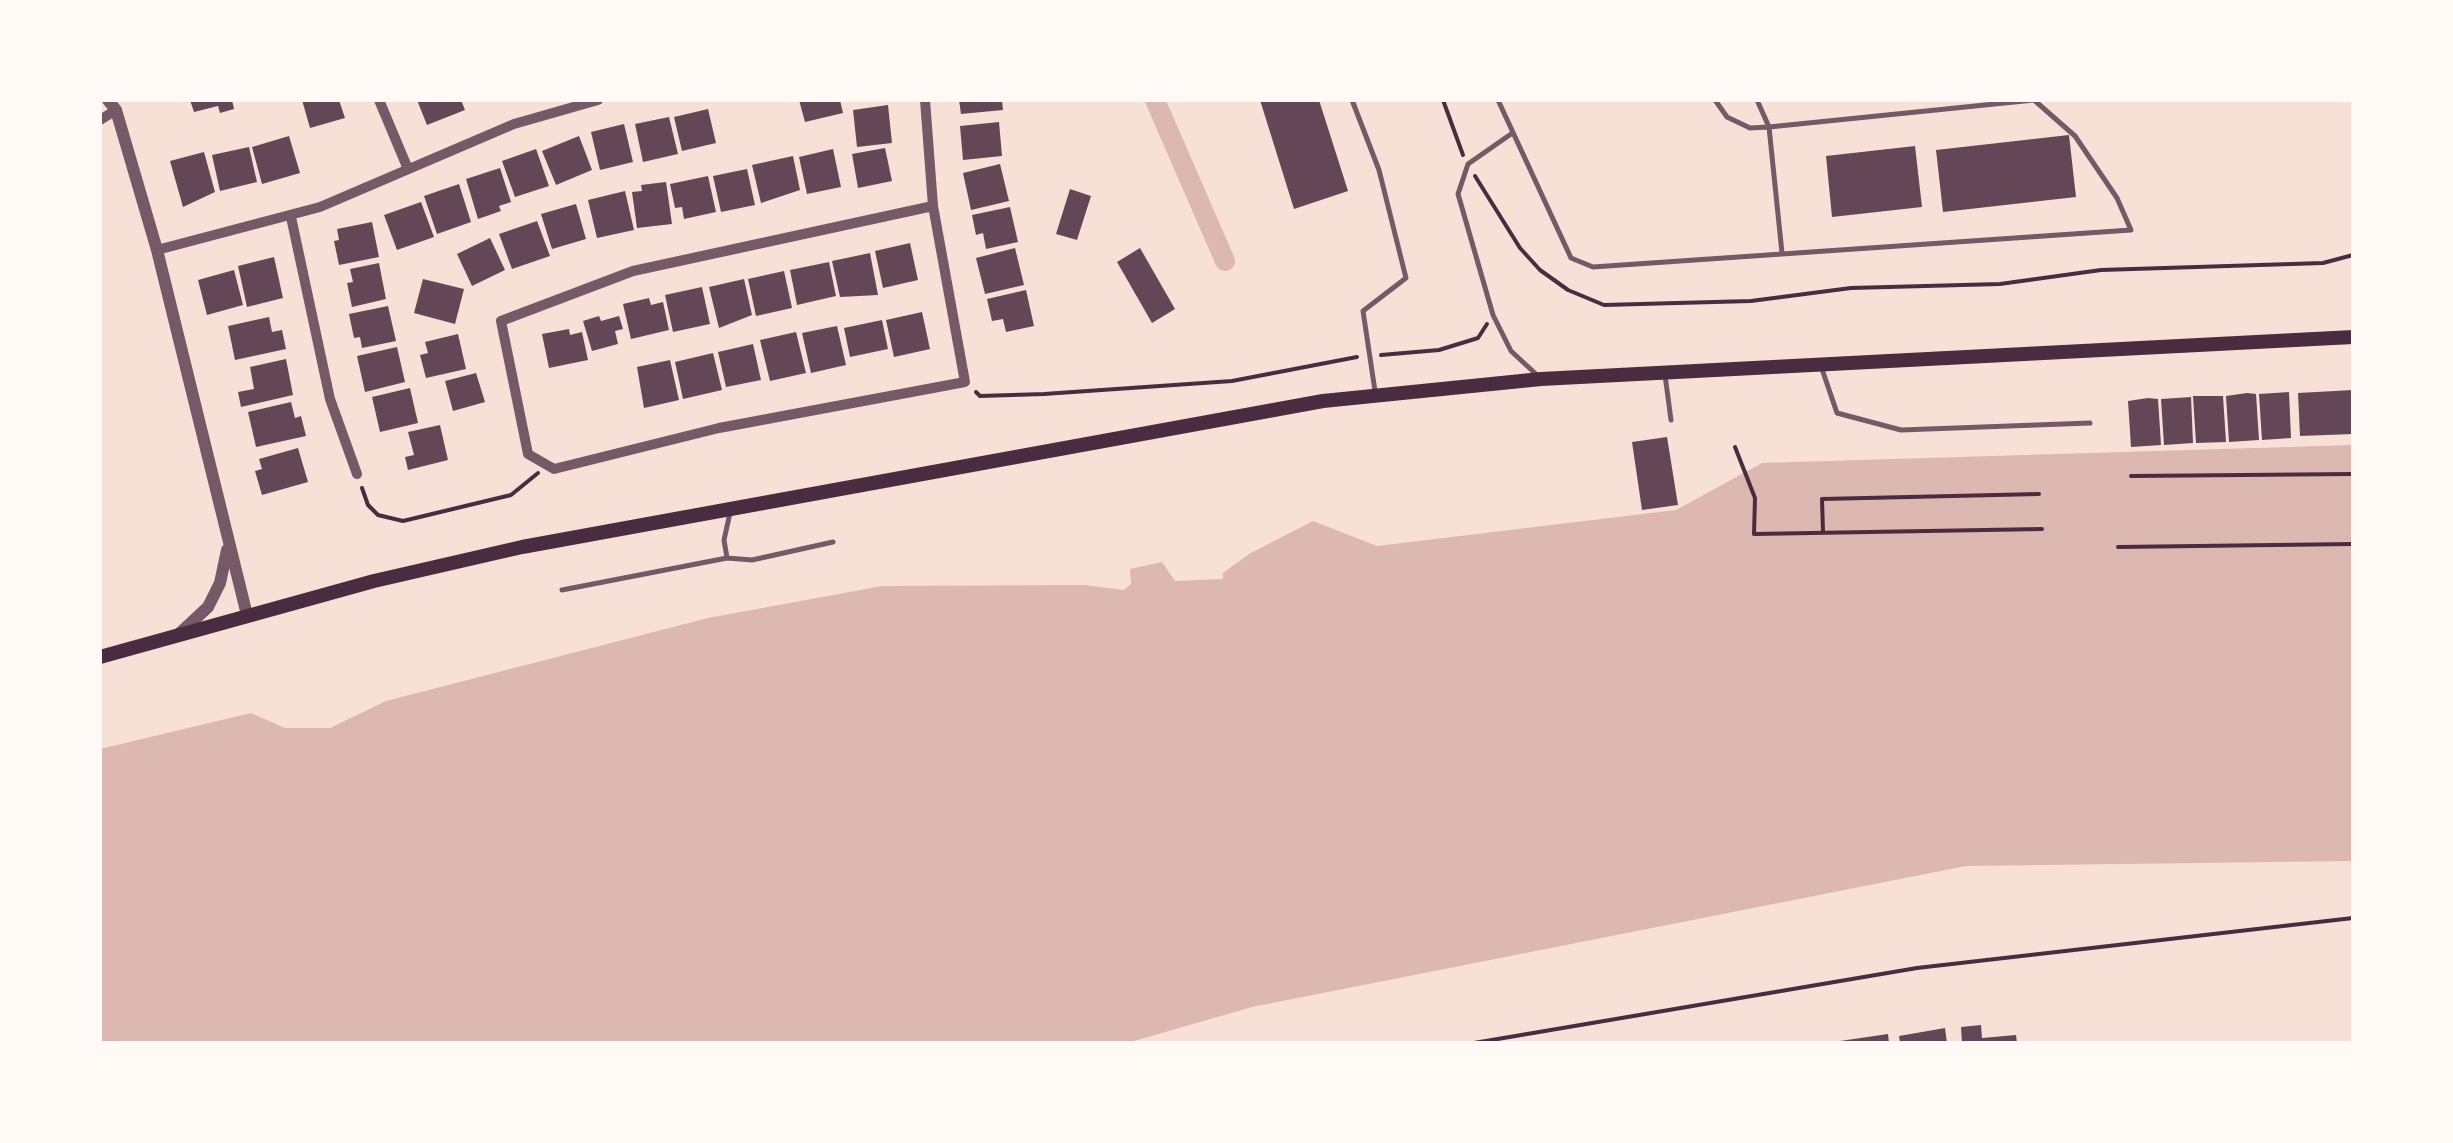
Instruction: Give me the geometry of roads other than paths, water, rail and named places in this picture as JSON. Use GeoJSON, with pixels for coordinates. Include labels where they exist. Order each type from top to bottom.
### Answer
{"type":"FeatureCollection","features":[{"type":"Feature","properties":{"kind":"main road"},"geometry":{"type":"LineString","coordinates":[[100,657],[247,615],[522,547],[1258,410],[1376,394],[1541,379],[2353,336]]}},
{"type":"Feature","properties":{"kind":"street"},"geometry":{"type":"LineString","coordinates":[[380,100],[408,170]]}},
{"type":"Feature","properties":{"kind":"street"},"geometry":{"type":"LineString","coordinates":[[158,250],[291,217],[569,103],[598,100]]}},
{"type":"Feature","properties":{"kind":"street"},"geometry":{"type":"LineString","coordinates":[[925,100],[933,206],[966,382],[719,428],[554,469],[528,454],[501,321],[633,271],[933,206]]}},
{"type":"Feature","properties":{"kind":"street"},"geometry":{"type":"LineString","coordinates":[[100,109],[114,103]]}},
{"type":"Feature","properties":{"kind":"street"},"geometry":{"type":"LineString","coordinates":[[100,120],[114,103]]}},
{"type":"Feature","properties":{"kind":"street"},"geometry":{"type":"LineString","coordinates":[[114,103],[158,250],[247,615]]}},
{"type":"Feature","properties":{"kind":"street"},"geometry":{"type":"LineString","coordinates":[[291,217],[330,400],[357,474]]}},
{"type":"Feature","properties":{"kind":"street"},"geometry":{"type":"LineString","coordinates":[[177,635],[211,602],[226,562],[228,538]]}},
{"type":"Feature","properties":{"kind":"lane"},"geometry":{"type":"LineString","coordinates":[[1352,100],[1379,170],[1406,278],[1362,310],[1376,394]]}},
{"type":"Feature","properties":{"kind":"lane"},"geometry":{"type":"LineString","coordinates":[[1498,100],[1572,258],[1593,267],[2132,230],[2117,198],[2075,136],[2034,100],[1750,128],[1727,117],[1715,100]]}},
{"type":"Feature","properties":{"kind":"lane"},"geometry":{"type":"LineString","coordinates":[[1757,100],[1769,127],[1782,254]]}},
{"type":"Feature","properties":{"kind":"lane"},"geometry":{"type":"LineString","coordinates":[[1511,134],[1468,164],[1458,194],[1493,315],[1511,351],[1541,379]]}},
{"type":"Feature","properties":{"kind":"lane"},"geometry":{"type":"LineString","coordinates":[[1820,362],[1837,413],[1901,430],[2090,423]]}},
{"type":"Feature","properties":{"kind":"lane"},"geometry":{"type":"LineString","coordinates":[[1664,372],[1670,420]]}},
{"type":"Feature","properties":{"kind":"lane"},"geometry":{"type":"LineString","coordinates":[[728,558],[724,540],[732,506]]}},
{"type":"Feature","properties":{"kind":"lane"},"geometry":{"type":"LineString","coordinates":[[562,590],[728,558],[752,560],[833,542]]}},
{"type":"Feature","properties":{"kind":"waterway"},"geometry":{"type":"LineString","coordinates":[[1155,100],[1225,261]]}}]}
